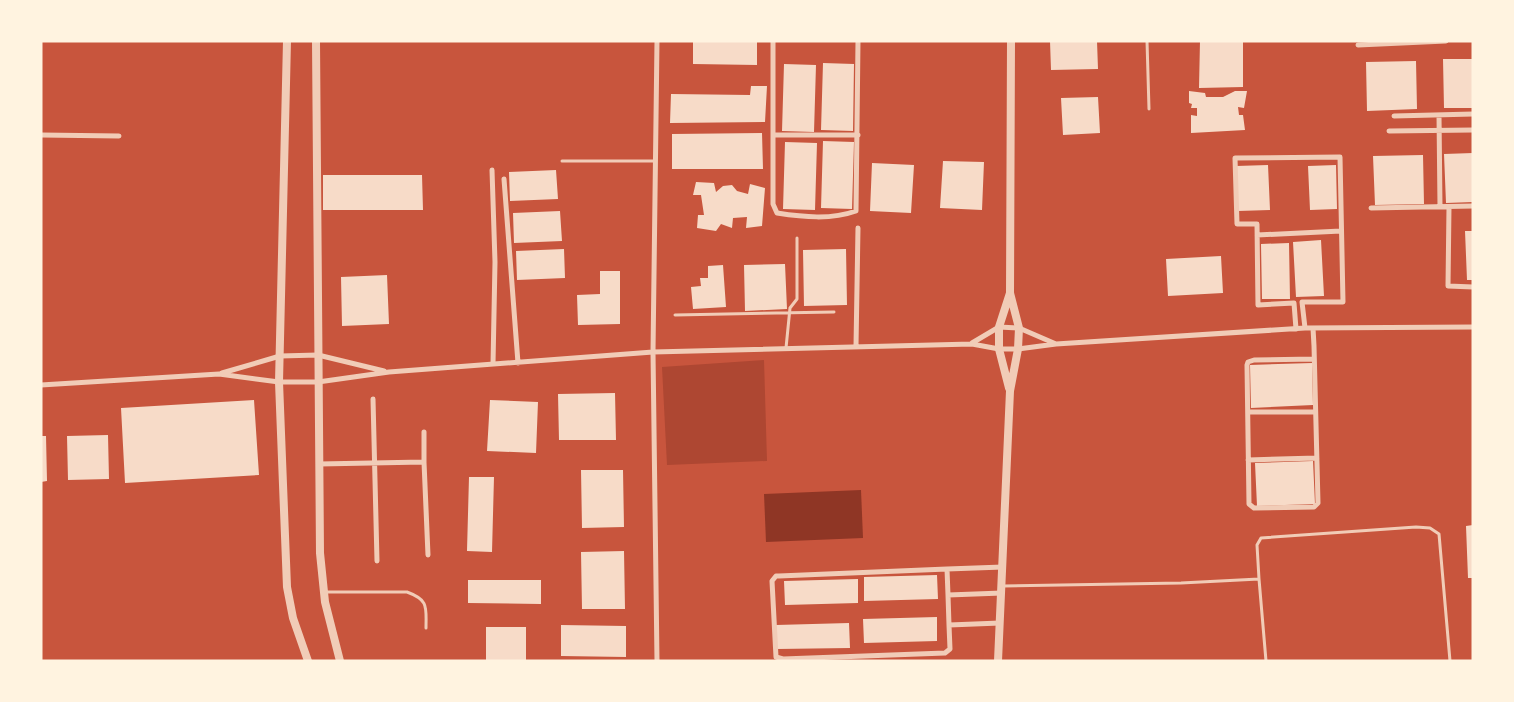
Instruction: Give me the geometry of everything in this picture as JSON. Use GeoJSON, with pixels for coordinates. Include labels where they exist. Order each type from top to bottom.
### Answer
{"type":"FeatureCollection","features":[{"type":"Feature","properties":{"kind":"street"},"geometry":{"type":"LineString","coordinates":[[287,41],[279,382],[287,587],[293,618],[308,661]]}},
{"type":"Feature","properties":{"kind":"street"},"geometry":{"type":"LineString","coordinates":[[316,41],[320,553],[324,602],[340,661]]}},
{"type":"Feature","properties":{"kind":"street"},"geometry":{"type":"LineString","coordinates":[[657,41],[653,352],[657,661]]}},
{"type":"Feature","properties":{"kind":"street"},"geometry":{"type":"LineString","coordinates":[[772,41],[773,204],[776,214],[798,217],[842,216],[856,211],[858,41]]}},
{"type":"Feature","properties":{"kind":"street"},"geometry":{"type":"LineString","coordinates":[[998,661],[1010,391],[1018,349],[1019,328],[1010,293],[1011,41]]}},
{"type":"Feature","properties":{"kind":"street"},"geometry":{"type":"LineString","coordinates":[[1358,45],[1446,41]]}},
{"type":"Feature","properties":{"kind":"street"},"geometry":{"type":"LineString","coordinates":[[1394,116],[1473,114]]}},
{"type":"Feature","properties":{"kind":"street"},"geometry":{"type":"LineString","coordinates":[[1438,115],[1440,132],[1440,207]]}},
{"type":"Feature","properties":{"kind":"street"},"geometry":{"type":"LineString","coordinates":[[1389,131],[1440,132],[1473,130]]}},
{"type":"Feature","properties":{"kind":"street"},"geometry":{"type":"LineString","coordinates":[[41,135],[119,136]]}},
{"type":"Feature","properties":{"kind":"street"},"geometry":{"type":"LineString","coordinates":[[773,135],[858,135]]}},
{"type":"Feature","properties":{"kind":"street"},"geometry":{"type":"LineString","coordinates":[[1296,329],[1294,303],[1258,305],[1257,224],[1237,224],[1236,158],[1340,157],[1343,302],[1302,302],[1305,328]]}},
{"type":"Feature","properties":{"kind":"street"},"geometry":{"type":"LineString","coordinates":[[492,170],[495,262],[494,364]]}},
{"type":"Feature","properties":{"kind":"street"},"geometry":{"type":"LineString","coordinates":[[504,179],[518,362]]}},
{"type":"Feature","properties":{"kind":"street"},"geometry":{"type":"LineString","coordinates":[[1449,206],[1448,286],[1473,287]]}},
{"type":"Feature","properties":{"kind":"street"},"geometry":{"type":"LineString","coordinates":[[1371,208],[1473,206]]}},
{"type":"Feature","properties":{"kind":"street"},"geometry":{"type":"LineString","coordinates":[[856,346],[858,228]]}},
{"type":"Feature","properties":{"kind":"street"},"geometry":{"type":"LineString","coordinates":[[1257,235],[1341,231]]}},
{"type":"Feature","properties":{"kind":"street"},"geometry":{"type":"LineString","coordinates":[[1010,293],[999,327],[999,349],[1010,391]]}},
{"type":"Feature","properties":{"kind":"street"},"geometry":{"type":"LineString","coordinates":[[972,344],[999,327],[1019,328],[1056,344]]}},
{"type":"Feature","properties":{"kind":"street"},"geometry":{"type":"LineString","coordinates":[[41,385],[219,374],[279,382],[318,382],[389,372],[653,352],[972,344],[999,349],[1018,349],[1056,344],[1305,328],[1473,327]]}},
{"type":"Feature","properties":{"kind":"street"},"geometry":{"type":"LineString","coordinates":[[1313,328],[1314,359],[1315,412],[1318,503],[1314,507],[1254,508],[1249,504],[1248,362],[1254,360],[1314,359]]}},
{"type":"Feature","properties":{"kind":"street"},"geometry":{"type":"LineString","coordinates":[[219,374],[280,356],[318,355],[389,372]]}},
{"type":"Feature","properties":{"kind":"street"},"geometry":{"type":"LineString","coordinates":[[373,399],[377,560]]}},
{"type":"Feature","properties":{"kind":"street"},"geometry":{"type":"LineString","coordinates":[[1248,412],[1315,412]]}},
{"type":"Feature","properties":{"kind":"street"},"geometry":{"type":"LineString","coordinates":[[424,432],[428,555]]}},
{"type":"Feature","properties":{"kind":"street"},"geometry":{"type":"LineString","coordinates":[[1248,460],[1317,458]]}},
{"type":"Feature","properties":{"kind":"street"},"geometry":{"type":"LineString","coordinates":[[319,464],[424,462]]}},
{"type":"Feature","properties":{"kind":"street"},"geometry":{"type":"LineString","coordinates":[[947,570],[950,649],[945,654],[783,659],[776,656],[772,581],[776,576],[1003,567]]}},
{"type":"Feature","properties":{"kind":"street"},"geometry":{"type":"LineString","coordinates":[[948,595],[1002,589]]}},
{"type":"Feature","properties":{"kind":"street"},"geometry":{"type":"LineString","coordinates":[[950,625],[1000,623]]}},
{"type":"Feature","properties":{"kind":"lane"},"geometry":{"type":"LineString","coordinates":[[1147,41],[1150,109]]}},
{"type":"Feature","properties":{"kind":"lane"},"geometry":{"type":"LineString","coordinates":[[562,161],[655,160]]}},
{"type":"Feature","properties":{"kind":"lane"},"geometry":{"type":"LineString","coordinates":[[786,348],[790,308],[797,299],[797,238]]}},
{"type":"Feature","properties":{"kind":"lane"},"geometry":{"type":"LineString","coordinates":[[675,315],[834,312]]}},
{"type":"Feature","properties":{"kind":"lane"},"geometry":{"type":"LineString","coordinates":[[1266,661],[1257,545],[1261,538],[1416,527],[1430,528],[1439,534],[1450,661]]}},
{"type":"Feature","properties":{"kind":"lane"},"geometry":{"type":"LineString","coordinates":[[1002,589],[1259,579]]}},
{"type":"Feature","properties":{"kind":"lane"},"geometry":{"type":"LineString","coordinates":[[324,592],[407,592],[419,596],[426,607],[426,628]]}},
{"type":"Feature","properties":{"kind":"shaded area"},"geometry":{"type":"Polygon","coordinates":[[[764,360],[767,461],[667,465],[662,367],[764,360]]]}},
{"type":"Feature","properties":{"kind":"shaded area"},"geometry":{"type":"Polygon","coordinates":[[[861,490],[863,538],[766,542],[764,494],[861,490]]]}},
{"type":"Feature","properties":{"kind":"building"},"geometry":{"type":"Polygon","coordinates":[[[693,41],[757,41],[757,65],[693,64],[693,41]]]}},
{"type":"Feature","properties":{"kind":"building"},"geometry":{"type":"Polygon","coordinates":[[[1050,41],[1097,41],[1098,69],[1051,70],[1050,41]]]}},
{"type":"Feature","properties":{"kind":"building"},"geometry":{"type":"Polygon","coordinates":[[[1200,41],[1243,41],[1243,87],[1199,88],[1200,41]]]}},
{"type":"Feature","properties":{"kind":"building"},"geometry":{"type":"Polygon","coordinates":[[[1443,59],[1473,59],[1473,108],[1444,108],[1443,59]]]}},
{"type":"Feature","properties":{"kind":"building"},"geometry":{"type":"Polygon","coordinates":[[[1416,61],[1417,109],[1367,111],[1366,62],[1416,61]]]}},
{"type":"Feature","properties":{"kind":"building"},"geometry":{"type":"Polygon","coordinates":[[[823,63],[854,64],[853,131],[821,130],[823,63]]]}},
{"type":"Feature","properties":{"kind":"building"},"geometry":{"type":"Polygon","coordinates":[[[784,64],[816,65],[814,132],[782,131],[784,64]]]}},
{"type":"Feature","properties":{"kind":"building"},"geometry":{"type":"Polygon","coordinates":[[[751,86],[767,86],[765,122],[670,123],[671,94],[750,95],[751,86]]]}},
{"type":"Feature","properties":{"kind":"building"},"geometry":{"type":"Polygon","coordinates":[[[1189,91],[1205,93],[1206,97],[1223,97],[1235,91],[1247,91],[1244,108],[1238,107],[1239,115],[1243,115],[1245,130],[1191,133],[1191,115],[1197,116],[1197,108],[1191,108],[1189,91]]]}},
{"type":"Feature","properties":{"kind":"building"},"geometry":{"type":"Polygon","coordinates":[[[1098,97],[1100,133],[1063,135],[1061,98],[1098,97]]]}},
{"type":"Feature","properties":{"kind":"building"},"geometry":{"type":"Polygon","coordinates":[[[762,133],[763,169],[672,169],[672,134],[762,133]]]}},
{"type":"Feature","properties":{"kind":"building"},"geometry":{"type":"Polygon","coordinates":[[[823,141],[854,142],[852,209],[821,208],[823,141]]]}},
{"type":"Feature","properties":{"kind":"building"},"geometry":{"type":"Polygon","coordinates":[[[785,142],[817,143],[815,210],[783,209],[785,142]]]}},
{"type":"Feature","properties":{"kind":"building"},"geometry":{"type":"Polygon","coordinates":[[[1473,153],[1473,202],[1446,203],[1444,154],[1473,153]]]}},
{"type":"Feature","properties":{"kind":"building"},"geometry":{"type":"Polygon","coordinates":[[[1423,155],[1424,204],[1375,205],[1373,156],[1423,155]]]}},
{"type":"Feature","properties":{"kind":"building"},"geometry":{"type":"Polygon","coordinates":[[[943,161],[984,162],[982,210],[940,208],[943,161]]]}},
{"type":"Feature","properties":{"kind":"building"},"geometry":{"type":"Polygon","coordinates":[[[872,163],[914,165],[911,213],[870,211],[872,163]]]}},
{"type":"Feature","properties":{"kind":"building"},"geometry":{"type":"Polygon","coordinates":[[[1268,165],[1270,210],[1238,211],[1236,166],[1268,165]]]}},
{"type":"Feature","properties":{"kind":"building"},"geometry":{"type":"Polygon","coordinates":[[[1336,165],[1337,209],[1310,210],[1308,166],[1336,165]]]}},
{"type":"Feature","properties":{"kind":"building"},"geometry":{"type":"Polygon","coordinates":[[[556,170],[558,199],[510,201],[509,172],[556,170]]]}},
{"type":"Feature","properties":{"kind":"building"},"geometry":{"type":"Polygon","coordinates":[[[323,175],[422,175],[423,210],[323,210],[323,175]]]}},
{"type":"Feature","properties":{"kind":"building"},"geometry":{"type":"Polygon","coordinates":[[[696,182],[714,183],[716,192],[723,186],[732,185],[737,191],[748,194],[750,184],[765,188],[762,226],[746,228],[747,217],[733,218],[732,228],[721,224],[716,231],[697,228],[698,215],[704,215],[701,195],[693,195],[696,182]]]}},
{"type":"Feature","properties":{"kind":"building"},"geometry":{"type":"Polygon","coordinates":[[[560,211],[562,241],[514,243],[513,213],[560,211]]]}},
{"type":"Feature","properties":{"kind":"building"},"geometry":{"type":"Polygon","coordinates":[[[1465,231],[1473,231],[1473,280],[1467,280],[1465,231]]]}},
{"type":"Feature","properties":{"kind":"building"},"geometry":{"type":"Polygon","coordinates":[[[1321,240],[1324,296],[1296,297],[1293,242],[1321,240]]]}},
{"type":"Feature","properties":{"kind":"building"},"geometry":{"type":"Polygon","coordinates":[[[1289,243],[1290,299],[1262,299],[1261,244],[1289,243]]]}},
{"type":"Feature","properties":{"kind":"building"},"geometry":{"type":"Polygon","coordinates":[[[564,249],[565,278],[517,280],[516,251],[564,249]]]}},
{"type":"Feature","properties":{"kind":"building"},"geometry":{"type":"Polygon","coordinates":[[[846,249],[847,305],[804,306],[803,250],[846,249]]]}},
{"type":"Feature","properties":{"kind":"building"},"geometry":{"type":"Polygon","coordinates":[[[1221,256],[1223,293],[1168,296],[1166,259],[1221,256]]]}},
{"type":"Feature","properties":{"kind":"building"},"geometry":{"type":"Polygon","coordinates":[[[785,264],[787,309],[745,311],[744,265],[785,264]]]}},
{"type":"Feature","properties":{"kind":"building"},"geometry":{"type":"Polygon","coordinates":[[[723,265],[726,307],[693,309],[691,287],[701,286],[700,278],[708,278],[708,266],[723,265]]]}},
{"type":"Feature","properties":{"kind":"building"},"geometry":{"type":"Polygon","coordinates":[[[600,271],[620,271],[620,324],[578,325],[577,295],[600,294],[600,271]]]}},
{"type":"Feature","properties":{"kind":"building"},"geometry":{"type":"Polygon","coordinates":[[[387,275],[389,324],[342,326],[341,277],[387,275]]]}},
{"type":"Feature","properties":{"kind":"building"},"geometry":{"type":"Polygon","coordinates":[[[1312,363],[1313,405],[1251,408],[1250,365],[1312,363]]]}},
{"type":"Feature","properties":{"kind":"building"},"geometry":{"type":"Polygon","coordinates":[[[615,393],[616,440],[559,440],[558,394],[615,393]]]}},
{"type":"Feature","properties":{"kind":"building"},"geometry":{"type":"Polygon","coordinates":[[[254,400],[259,475],[125,483],[121,408],[254,400]]]}},
{"type":"Feature","properties":{"kind":"building"},"geometry":{"type":"Polygon","coordinates":[[[490,400],[538,402],[536,453],[487,451],[490,400]]]}},
{"type":"Feature","properties":{"kind":"building"},"geometry":{"type":"Polygon","coordinates":[[[108,435],[109,479],[68,480],[67,436],[108,435]]]}},
{"type":"Feature","properties":{"kind":"building"},"geometry":{"type":"Polygon","coordinates":[[[41,436],[46,436],[47,481],[41,482],[41,436]]]}},
{"type":"Feature","properties":{"kind":"building"},"geometry":{"type":"Polygon","coordinates":[[[1313,461],[1315,504],[1257,506],[1255,463],[1313,461]]]}},
{"type":"Feature","properties":{"kind":"building"},"geometry":{"type":"Polygon","coordinates":[[[581,470],[623,470],[624,527],[582,528],[581,470]]]}},
{"type":"Feature","properties":{"kind":"building"},"geometry":{"type":"Polygon","coordinates":[[[469,477],[494,477],[492,552],[467,551],[469,477]]]}},
{"type":"Feature","properties":{"kind":"building"},"geometry":{"type":"Polygon","coordinates":[[[1473,525],[1473,578],[1468,578],[1466,526],[1473,525]]]}},
{"type":"Feature","properties":{"kind":"building"},"geometry":{"type":"Polygon","coordinates":[[[624,551],[625,609],[582,609],[581,552],[624,551]]]}},
{"type":"Feature","properties":{"kind":"building"},"geometry":{"type":"Polygon","coordinates":[[[937,575],[938,599],[864,601],[864,577],[937,575]]]}},
{"type":"Feature","properties":{"kind":"building"},"geometry":{"type":"Polygon","coordinates":[[[858,579],[858,603],[785,605],[784,581],[858,579]]]}},
{"type":"Feature","properties":{"kind":"building"},"geometry":{"type":"Polygon","coordinates":[[[468,580],[541,580],[541,604],[468,603],[468,580]]]}},
{"type":"Feature","properties":{"kind":"building"},"geometry":{"type":"Polygon","coordinates":[[[937,617],[937,641],[864,643],[863,619],[937,617]]]}},
{"type":"Feature","properties":{"kind":"building"},"geometry":{"type":"Polygon","coordinates":[[[849,623],[850,648],[777,649],[776,625],[849,623]]]}},
{"type":"Feature","properties":{"kind":"building"},"geometry":{"type":"Polygon","coordinates":[[[561,625],[626,626],[626,657],[561,656],[561,625]]]}},
{"type":"Feature","properties":{"kind":"building"},"geometry":{"type":"Polygon","coordinates":[[[486,627],[526,627],[526,661],[486,661],[486,627]]]}}]}
